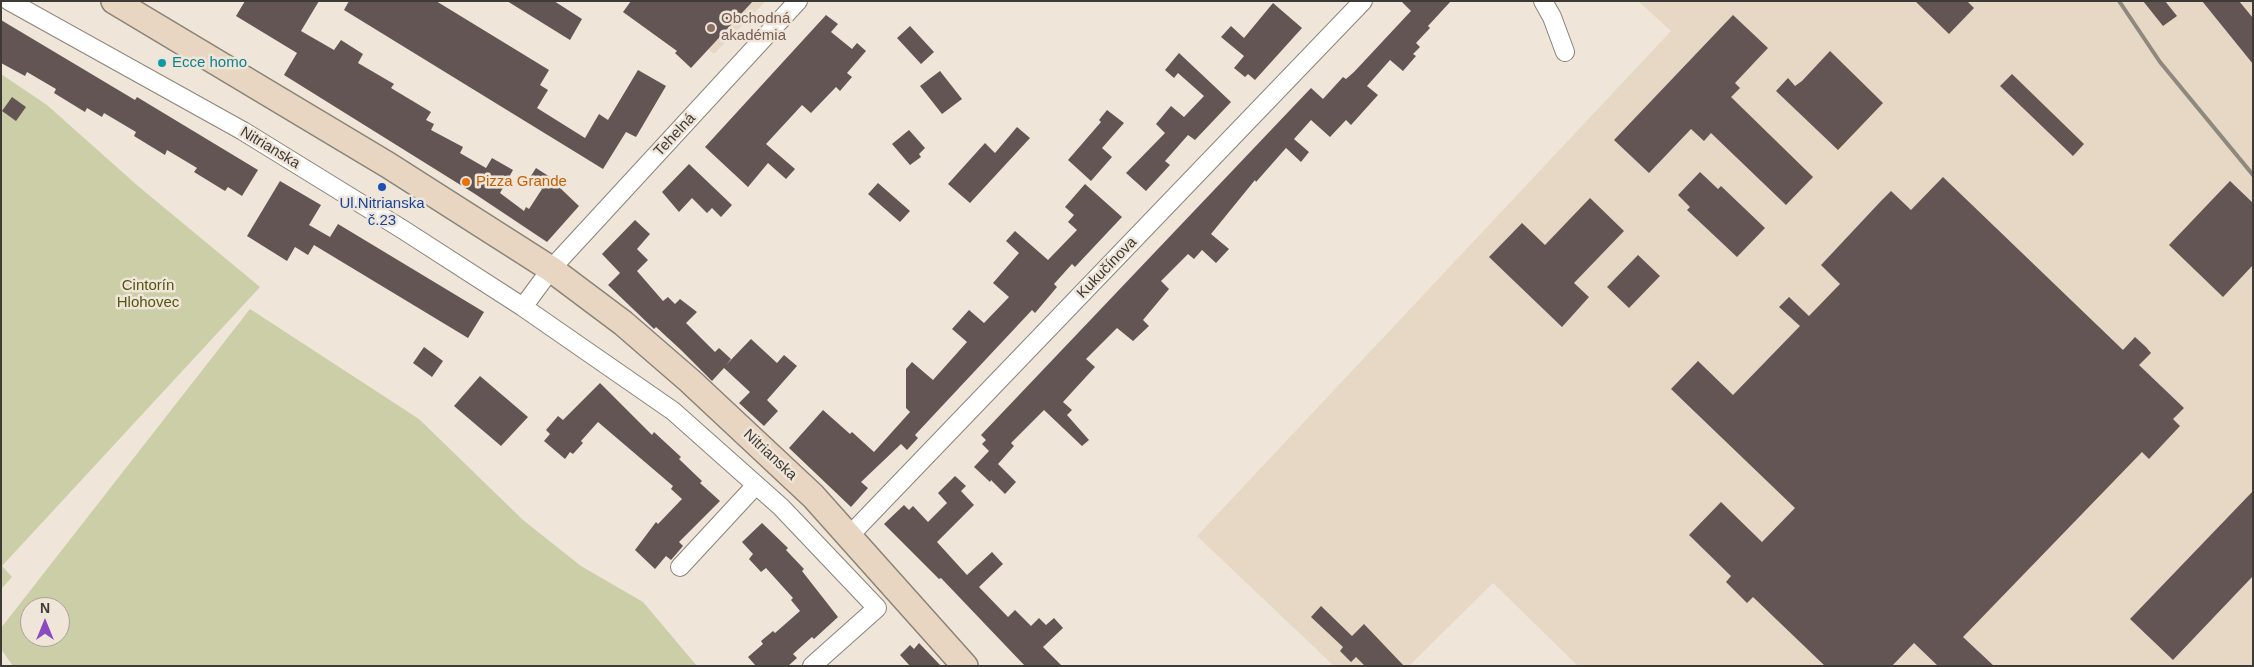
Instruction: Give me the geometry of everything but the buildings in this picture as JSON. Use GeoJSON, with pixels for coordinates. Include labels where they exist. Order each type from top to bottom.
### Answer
{"type":"FeatureCollection","features":[{"type":"Feature","properties":{"kind":"main road","name":"Nitrianska"},"geometry":{"type":"LineString","coordinates":[[114,1],[388,166],[551,270],[624,323],[671,363],[778,462],[850,535],[965,666]]}},
{"type":"Feature","properties":{"kind":"street","name":"Nitrianska"},"geometry":{"type":"LineString","coordinates":[[9,1],[243,131],[523,307],[674,411],[781,508],[877,608],[812,666]]}},
{"type":"Feature","properties":{"kind":"street","name":"Tehelná"},"geometry":{"type":"LineString","coordinates":[[551,270],[798,1]]}},
{"type":"Feature","properties":{"kind":"street","name":"Kukučínova"},"geometry":{"type":"LineString","coordinates":[[850,535],[1363,1]]}},
{"type":"Feature","properties":{"kind":"street"},"geometry":{"type":"LineString","coordinates":[[1543,1],[1552,17],[1565,52]]}},
{"type":"Feature","properties":{"kind":"street"},"geometry":{"type":"LineString","coordinates":[[523,307],[551,270]]}},
{"type":"Feature","properties":{"kind":"street","name":"Nitrianska"},"geometry":{"type":"LineString","coordinates":[[680,567],[756,484]]}},
{"type":"Feature","properties":{"kind":"shaded area","name":"Obchodná akadémia"},"geometry":{"type":"Polygon","coordinates":[[[650,1],[766,1],[714,54],[650,1]]]}},
{"type":"Feature","properties":{"kind":"shaded area"},"geometry":{"type":"Polygon","coordinates":[[[1638,1],[2253,1],[2253,666],[1578,666],[1493,583],[1409,666],[1334,666],[1197,536],[1671,31],[1638,1]]]}},
{"type":"Feature","properties":{"kind":"green space","name":"Cintorín Hlohovec"},"geometry":{"type":"Polygon","coordinates":[[[1,74],[47,105],[138,186],[260,287],[2,566],[12,577],[1,589],[1,74]]]}},
{"type":"Feature","properties":{"kind":"green space"},"geometry":{"type":"Polygon","coordinates":[[[250,309],[419,419],[523,520],[581,566],[643,602],[697,666],[13,666],[1,649],[1,628],[20,604],[20,647],[70,647],[70,597],[25,597],[250,309]]]}},
{"type":"Feature","properties":{"kind":"railway"},"geometry":{"type":"LineString","coordinates":[[2119,1],[2160,62],[2253,175]]}},
{"type":"Feature","properties":{"kind":"place","name":"Obchodná akadémia"},"geometry":{"type":"Point","coordinates":[711,28]}},
{"type":"Feature","properties":{"kind":"place","name":"Ecce homo"},"geometry":{"type":"Point","coordinates":[162,63]}},
{"type":"Feature","properties":{"kind":"place","name":"Pizza Grande"},"geometry":{"type":"Point","coordinates":[466,182]}},
{"type":"Feature","properties":{"kind":"place","name":"Ul.Nitrianska č.23"},"geometry":{"type":"Point","coordinates":[382,187]}}]}
